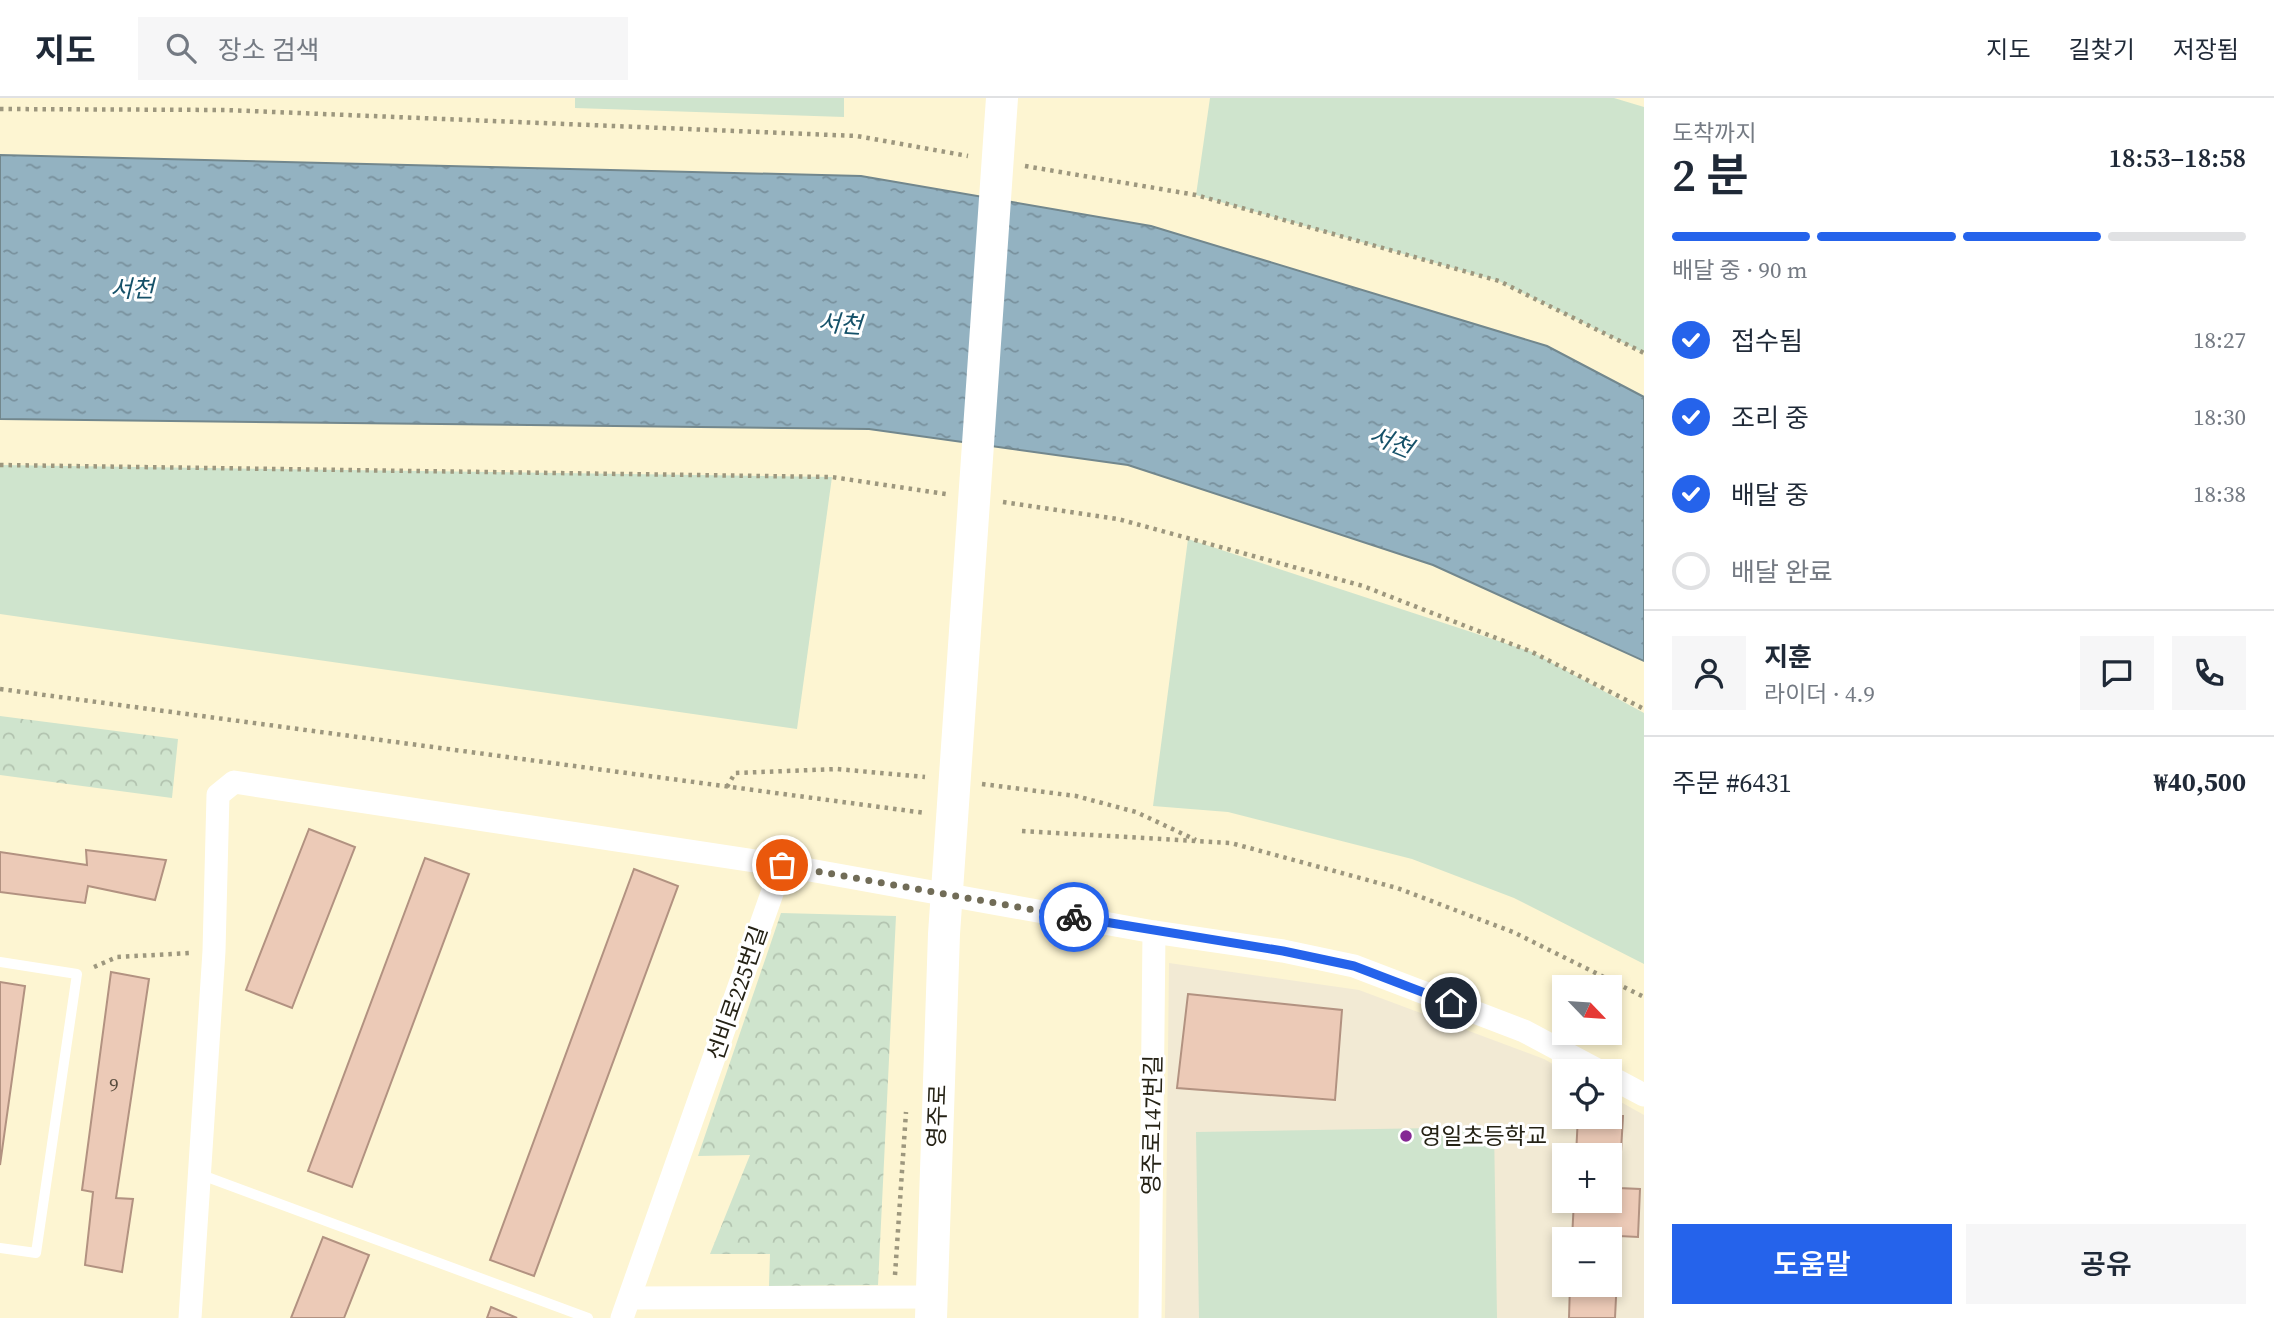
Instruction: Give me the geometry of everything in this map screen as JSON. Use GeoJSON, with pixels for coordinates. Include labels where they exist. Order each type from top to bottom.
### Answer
{"type":"FeatureCollection","features":[{"type":"Feature","properties":{"kind":"main road","name":"영주로"},"geometry":{"type":"LineString","coordinates":[[931,1308],[944,934],[1002,98]]}},
{"type":"Feature","properties":{"kind":"street"},"geometry":{"type":"LineString","coordinates":[[190,1318],[214,951],[218,795],[234,782],[782,865],[1154,932],[1283,951],[1354,966],[1524,1031],[1576,1059]]}},
{"type":"Feature","properties":{"kind":"street","name":"선비로225번길"},"geometry":{"type":"LineString","coordinates":[[626,1308],[782,865]]}},
{"type":"Feature","properties":{"kind":"street","name":"영주로147번길"},"geometry":{"type":"LineString","coordinates":[[1150,1318],[1154,932]]}},
{"type":"Feature","properties":{"kind":"street"},"geometry":{"type":"LineString","coordinates":[[1622,1083],[1644,1095]]}},
{"type":"Feature","properties":{"kind":"street","name":"영주로"},"geometry":{"type":"LineString","coordinates":[[626,1308],[931,1308]]}},
{"type":"Feature","properties":{"kind":"lane"},"geometry":{"type":"LineString","coordinates":[[0,962],[77,974],[36,1253],[0,1248]]}},
{"type":"Feature","properties":{"kind":"lane"},"geometry":{"type":"LineString","coordinates":[[199,1174],[588,1318]]}},
{"type":"Feature","properties":{"kind":"path"},"geometry":{"type":"LineString","coordinates":[[0,109],[226,110],[857,136],[979,158]]}},
{"type":"Feature","properties":{"kind":"path"},"geometry":{"type":"LineString","coordinates":[[1020,165],[1196,195],[1499,281],[1644,353]]}},
{"type":"Feature","properties":{"kind":"path"},"geometry":{"type":"LineString","coordinates":[[0,465],[832,477],[955,495]]}},
{"type":"Feature","properties":{"kind":"path"},"geometry":{"type":"LineString","coordinates":[[996,501],[1118,519],[1363,586],[1532,652],[1644,709]]}},
{"type":"Feature","properties":{"kind":"path"},"geometry":{"type":"LineString","coordinates":[[0,689],[925,813]]}},
{"type":"Feature","properties":{"kind":"path"},"geometry":{"type":"LineString","coordinates":[[1022,831],[1231,843],[1397,888],[1513,932],[1644,997]]}},
{"type":"Feature","properties":{"kind":"path"},"geometry":{"type":"LineString","coordinates":[[77,974],[117,957],[214,951]]}},
{"type":"Feature","properties":{"kind":"shaded area","name":"영일초등학교"},"geometry":{"type":"Polygon","coordinates":[[[1169,963],[1359,990],[1544,1059],[1552,1064],[1552,1129],[1622,1129],[1622,1103],[1644,1115],[1644,1318],[1165,1318],[1169,963]]]}},
{"type":"Feature","properties":{"kind":"green space"},"geometry":{"type":"Polygon","coordinates":[[[575,98],[844,98],[844,117],[575,108],[575,98]]]}},
{"type":"Feature","properties":{"kind":"green space"},"geometry":{"type":"Polygon","coordinates":[[[1210,98],[1614,98],[1644,107],[1644,353],[1499,281],[1196,195],[1210,98]]]}},
{"type":"Feature","properties":{"kind":"green space"},"geometry":{"type":"Polygon","coordinates":[[[0,465],[832,477],[797,729],[0,614],[0,465]]]}},
{"type":"Feature","properties":{"kind":"green space"},"geometry":{"type":"Polygon","coordinates":[[[1188,539],[1532,652],[1644,713],[1644,964],[1514,898],[1412,859],[1228,812],[1153,806],[1188,539]]]}},
{"type":"Feature","properties":{"kind":"green space"},"geometry":{"type":"Polygon","coordinates":[[[0,716],[178,739],[172,798],[0,775],[0,716]]]}},
{"type":"Feature","properties":{"kind":"green space"},"geometry":{"type":"Polygon","coordinates":[[[781,913],[896,916],[878,1285],[769,1286],[770,1254],[710,1254],[750,1155],[698,1156],[781,913]]]}},
{"type":"Feature","properties":{"kind":"green space"},"geometry":{"type":"Polygon","coordinates":[[[1494,1127],[1497,1318],[1199,1318],[1196,1132],[1494,1127]]]}},
{"type":"Feature","properties":{"kind":"water","name":"서천"},"geometry":{"type":"Polygon","coordinates":[[[0,155],[861,176],[1151,226],[1547,346],[1644,397],[1644,661],[1433,565],[1128,465],[869,429],[0,419],[0,155]]]}},
{"type":"Feature","properties":{"kind":"building"},"geometry":{"type":"Polygon","coordinates":[[[309,829],[355,847],[292,1008],[246,990],[309,829]]]}},
{"type":"Feature","properties":{"kind":"building"},"geometry":{"type":"Polygon","coordinates":[[[86,850],[166,860],[155,900],[88,886],[85,903],[0,892],[0,852],[87,865],[86,850]]]}},
{"type":"Feature","properties":{"kind":"building"},"geometry":{"type":"Polygon","coordinates":[[[425,858],[469,874],[352,1187],[308,1171],[425,858]]]}},
{"type":"Feature","properties":{"kind":"building"},"geometry":{"type":"Polygon","coordinates":[[[634,869],[678,886],[534,1276],[490,1260],[634,869]]]}},
{"type":"Feature","properties":{"kind":"building"},"geometry":{"type":"Polygon","coordinates":[[[111,972],[149,979],[116,1198],[133,1199],[122,1272],[85,1265],[93,1192],[82,1190],[111,972]]]}},
{"type":"Feature","properties":{"kind":"building"},"geometry":{"type":"Polygon","coordinates":[[[0,982],[25,986],[0,1165],[0,982]]]}},
{"type":"Feature","properties":{"kind":"building"},"geometry":{"type":"Polygon","coordinates":[[[1188,994],[1342,1010],[1335,1100],[1177,1088],[1188,994]]]}},
{"type":"Feature","properties":{"kind":"building"},"geometry":{"type":"Polygon","coordinates":[[[1623,1116],[1622,1143],[1577,1143],[1577,1129],[1622,1129],[1623,1116]]]}},
{"type":"Feature","properties":{"kind":"building"},"geometry":{"type":"Polygon","coordinates":[[[1622,1188],[1640,1189],[1638,1237],[1622,1236],[1622,1227],[1573,1227],[1573,1213],[1622,1213],[1622,1188]]]}},
{"type":"Feature","properties":{"kind":"building"},"geometry":{"type":"Polygon","coordinates":[[[323,1237],[369,1255],[344,1318],[291,1318],[323,1237]]]}},
{"type":"Feature","properties":{"kind":"building"},"geometry":{"type":"Polygon","coordinates":[[[1570,1297],[1616,1297],[1615,1318],[1569,1318],[1570,1297]]]}},
{"type":"Feature","properties":{"kind":"building"},"geometry":{"type":"Polygon","coordinates":[[[491,1307],[517,1318],[487,1318],[491,1307]]]}},
{"type":"Feature","properties":{"kind":"way so far"},"geometry":{"type":"LineString","coordinates":[[782,865],[1074,917]]}},
{"type":"Feature","properties":{"kind":"place","name":"영일초등학교"},"geometry":{"type":"Point","coordinates":[1406,1136]}},
{"type":"Feature","properties":{"kind":"route"},"geometry":{"type":"LineString","coordinates":[[1074,917],[1283,951],[1354,966],[1451,1003]]}}]}
